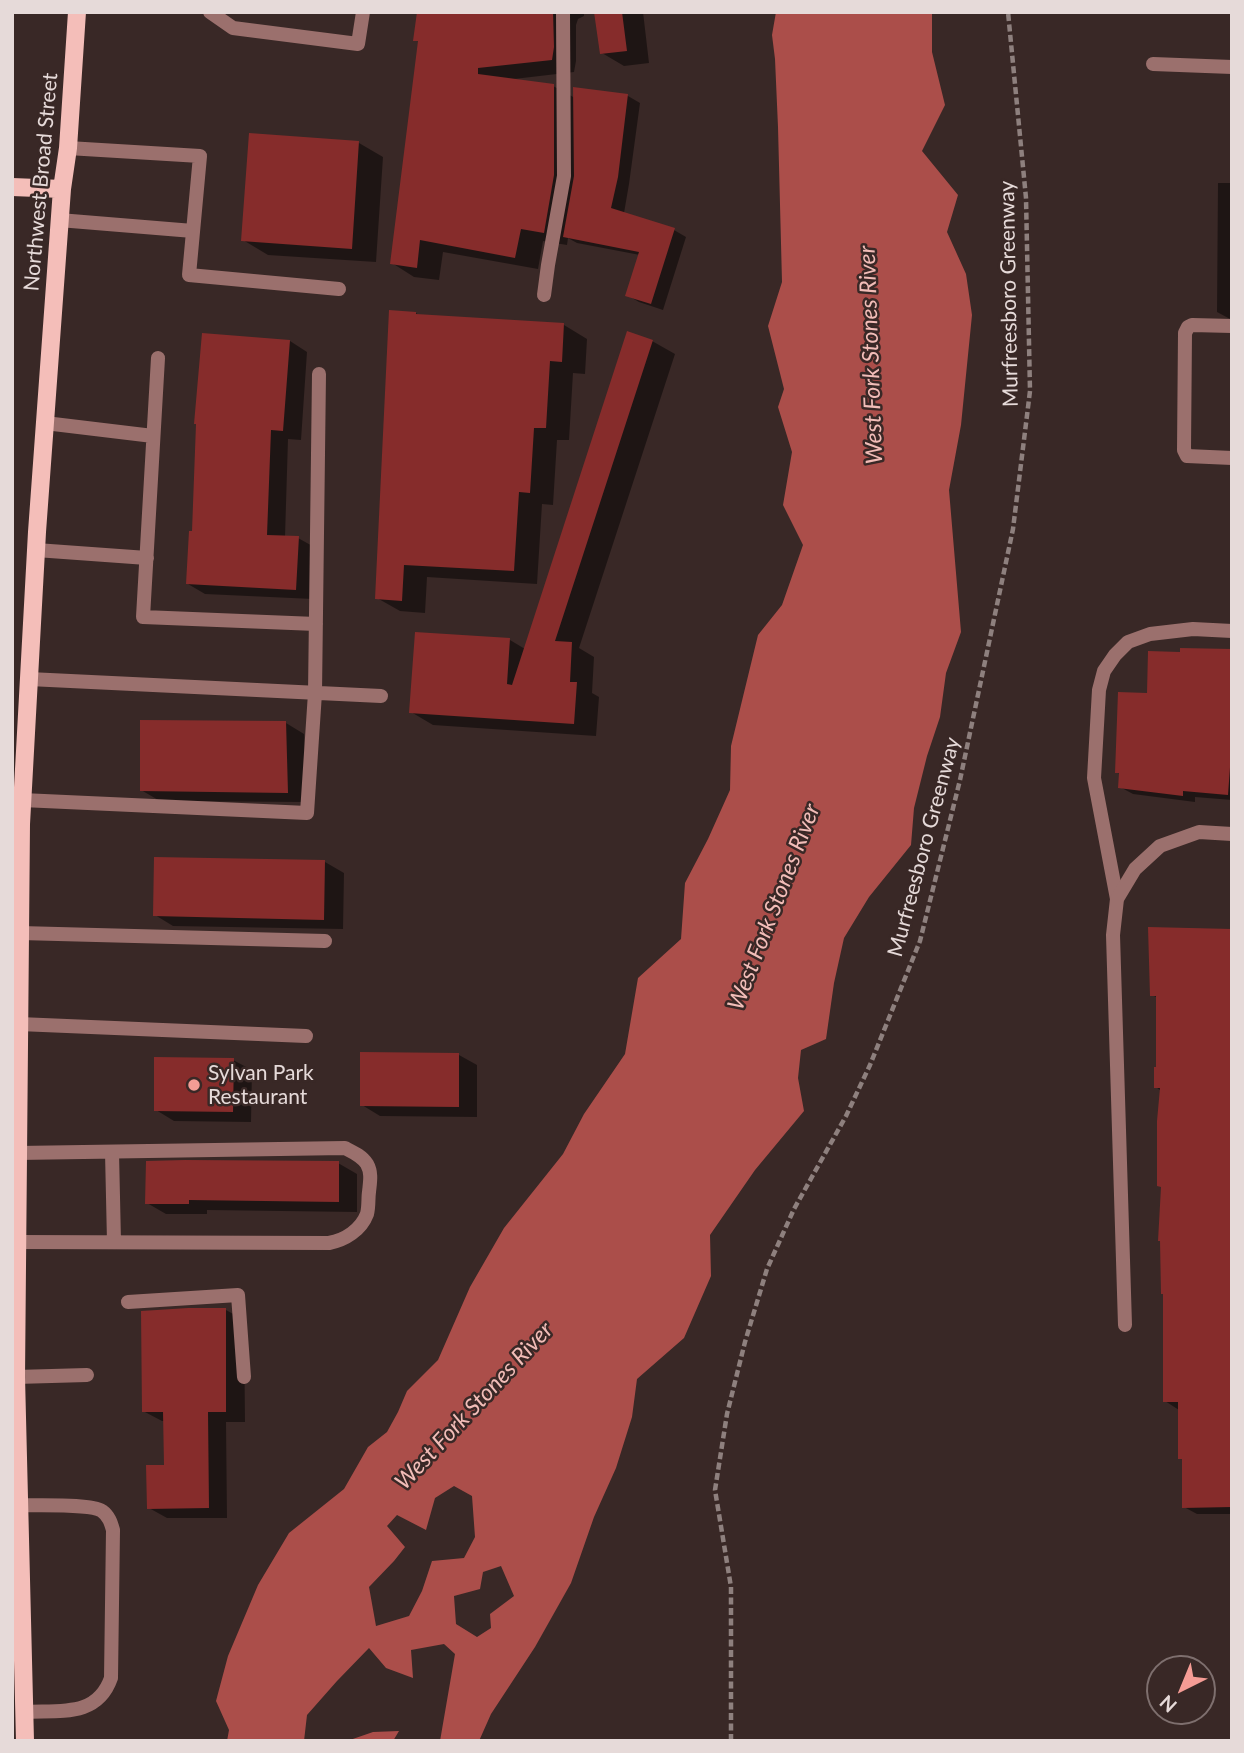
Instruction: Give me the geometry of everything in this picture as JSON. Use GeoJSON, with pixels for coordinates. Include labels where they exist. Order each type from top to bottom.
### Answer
{"type":"FeatureCollection","features":[{"type":"Feature","properties":{"kind":"main road","name":"Northwest Broad Street"},"geometry":{"type":"LineString","coordinates":[[25,1741],[14,1377],[20,933],[17,824],[23,800],[36,550],[77,12]]}},
{"type":"Feature","properties":{"kind":"main road"},"geometry":{"type":"LineString","coordinates":[[12,187],[62,189]]}},
{"type":"Feature","properties":{"kind":"street"},"geometry":{"type":"LineString","coordinates":[[211,12],[233,28],[358,44],[363,12]]}},
{"type":"Feature","properties":{"kind":"street"},"geometry":{"type":"LineString","coordinates":[[544,295],[564,176],[563,12]]}},
{"type":"Feature","properties":{"kind":"street"},"geometry":{"type":"LineString","coordinates":[[1153,64],[1232,67]]}},
{"type":"Feature","properties":{"kind":"street"},"geometry":{"type":"LineString","coordinates":[[68,148],[200,156],[189,275],[339,289]]}},
{"type":"Feature","properties":{"kind":"street"},"geometry":{"type":"LineString","coordinates":[[60,220],[193,231]]}},
{"type":"Feature","properties":{"kind":"street"},"geometry":{"type":"LineString","coordinates":[[1232,326],[1192,325],[1185,333],[1184,450],[1187,456],[1232,458]]}},
{"type":"Feature","properties":{"kind":"street"},"geometry":{"type":"LineString","coordinates":[[158,358],[144,617],[316,624]]}},
{"type":"Feature","properties":{"kind":"street"},"geometry":{"type":"LineString","coordinates":[[23,800],[307,813],[315,694],[318,374]]}},
{"type":"Feature","properties":{"kind":"street"},"geometry":{"type":"LineString","coordinates":[[45,423],[153,436]]}},
{"type":"Feature","properties":{"kind":"street"},"geometry":{"type":"LineString","coordinates":[[36,550],[146,558]]}},
{"type":"Feature","properties":{"kind":"street"},"geometry":{"type":"LineString","coordinates":[[1125,1325],[1113,934],[1117,899],[1094,778],[1100,690],[1104,671],[1115,654],[1128,642],[1150,634],[1193,629],[1232,631]]}},
{"type":"Feature","properties":{"kind":"street"},"geometry":{"type":"LineString","coordinates":[[29,678],[382,696]]}},
{"type":"Feature","properties":{"kind":"street"},"geometry":{"type":"LineString","coordinates":[[1117,899],[1135,869],[1160,846],[1199,832],[1232,834]]}},
{"type":"Feature","properties":{"kind":"street"},"geometry":{"type":"LineString","coordinates":[[20,933],[325,941]]}},
{"type":"Feature","properties":{"kind":"street"},"geometry":{"type":"LineString","coordinates":[[19,1024],[306,1036]]}},
{"type":"Feature","properties":{"kind":"street"},"geometry":{"type":"LineString","coordinates":[[17,1242],[330,1243],[341,1240],[361,1224],[367,1213],[370,1174],[367,1164],[345,1148],[18,1153]]}},
{"type":"Feature","properties":{"kind":"street"},"geometry":{"type":"LineString","coordinates":[[112,1152],[114,1242]]}},
{"type":"Feature","properties":{"kind":"street"},"geometry":{"type":"LineString","coordinates":[[128,1302],[237,1295],[244,1377]]}},
{"type":"Feature","properties":{"kind":"street"},"geometry":{"type":"LineString","coordinates":[[14,1377],[87,1375]]}},
{"type":"Feature","properties":{"kind":"street"},"geometry":{"type":"LineString","coordinates":[[19,1505],[88,1507],[101,1510],[109,1518],[113,1530],[111,1678],[107,1688],[92,1705],[83,1709],[24,1712]]}},
{"type":"Feature","properties":{"kind":"path","name":"Murfreesboro Greenway"},"geometry":{"type":"LineString","coordinates":[[731,1741],[731,1587],[715,1490],[727,1414],[766,1269],[794,1209],[846,1116],[870,1065],[920,941],[960,780],[1013,529],[1030,391],[1026,198],[1008,12]]}},
{"type":"Feature","properties":{"kind":"water","name":"West Fork Stones River"},"geometry":{"type":"Polygon","coordinates":[[[776,12],[932,12],[932,52],[945,105],[922,151],[958,195],[947,232],[966,274],[972,315],[961,425],[949,490],[961,632],[946,673],[940,717],[914,808],[911,845],[869,897],[844,938],[826,1039],[801,1050],[798,1078],[804,1111],[755,1170],[710,1235],[711,1276],[684,1338],[637,1379],[632,1417],[616,1468],[594,1517],[571,1583],[535,1647],[491,1714],[479,1741],[440,1741],[455,1654],[444,1644],[411,1650],[413,1678],[386,1668],[369,1648],[307,1715],[304,1741],[227,1741],[229,1730],[216,1701],[228,1656],[258,1585],[289,1533],[344,1489],[368,1447],[387,1432],[407,1391],[438,1360],[470,1287],[504,1228],[563,1154],[584,1114],[625,1054],[638,978],[681,939],[685,883],[730,790],[731,746],[758,635],[782,605],[803,545],[783,505],[792,452],[778,407],[784,389],[768,326],[782,282],[778,127],[772,35],[776,12]],[[454,1486],[435,1498],[426,1530],[397,1515],[387,1526],[405,1547],[369,1587],[376,1626],[409,1616],[422,1591],[432,1561],[464,1558],[475,1537],[472,1496],[454,1486]],[[501,1566],[483,1572],[480,1589],[454,1596],[456,1624],[477,1637],[491,1628],[490,1614],[514,1596],[501,1566]]]}},
{"type":"Feature","properties":{"kind":"water"},"geometry":{"type":"Polygon","coordinates":[[[399,1731],[393,1741],[347,1741],[373,1732],[399,1731]]]}},
{"type":"Feature","properties":{"kind":"building"},"geometry":{"type":"Polygon","coordinates":[[[417,12],[553,12],[552,60],[478,68],[478,74],[554,84],[554,175],[544,233],[521,229],[515,258],[420,240],[417,268],[390,264],[418,41],[413,41],[417,12]]]}},
{"type":"Feature","properties":{"kind":"building"},"geometry":{"type":"Polygon","coordinates":[[[594,12],[622,12],[627,51],[600,54],[594,12]]]}},
{"type":"Feature","properties":{"kind":"building"},"geometry":{"type":"Polygon","coordinates":[[[573,87],[628,94],[618,177],[611,208],[675,228],[651,304],[625,296],[639,252],[563,237],[574,176],[573,87]]]}},
{"type":"Feature","properties":{"kind":"building"},"geometry":{"type":"Polygon","coordinates":[[[249,133],[359,141],[352,249],[241,241],[249,133]]]}},
{"type":"Feature","properties":{"kind":"building"},"geometry":{"type":"Polygon","coordinates":[[[389,310],[564,323],[562,362],[550,361],[546,428],[534,428],[530,493],[519,492],[514,571],[404,565],[402,601],[375,599],[389,310]]]}},
{"type":"Feature","properties":{"kind":"building"},"geometry":{"type":"Polygon","coordinates":[[[627,331],[653,340],[555,641],[572,642],[570,682],[577,682],[574,724],[409,713],[415,632],[510,638],[507,684],[512,685],[627,331]]]}},
{"type":"Feature","properties":{"kind":"building"},"geometry":{"type":"Polygon","coordinates":[[[202,333],[290,340],[283,431],[271,430],[267,535],[299,536],[296,590],[186,584],[189,531],[192,531],[194,424],[202,333]]]}},
{"type":"Feature","properties":{"kind":"building"},"geometry":{"type":"Polygon","coordinates":[[[1180,648],[1232,649],[1232,740],[1228,795],[1183,791],[1183,796],[1118,788],[1119,773],[1115,773],[1118,692],[1147,693],[1148,651],[1180,652],[1180,648]]]}},
{"type":"Feature","properties":{"kind":"building"},"geometry":{"type":"Polygon","coordinates":[[[140,720],[286,721],[288,793],[140,791],[140,720]]]}},
{"type":"Feature","properties":{"kind":"building"},"geometry":{"type":"Polygon","coordinates":[[[154,857],[325,860],[324,920],[153,916],[154,857]]]}},
{"type":"Feature","properties":{"kind":"building"},"geometry":{"type":"Polygon","coordinates":[[[1148,927],[1232,929],[1232,1507],[1182,1508],[1182,1459],[1178,1459],[1178,1402],[1163,1402],[1163,1294],[1158,1241],[1161,1187],[1157,1186],[1160,1088],[1154,1088],[1156,996],[1150,996],[1148,927]]]}},
{"type":"Feature","properties":{"kind":"building"},"geometry":{"type":"Polygon","coordinates":[[[360,1052],[459,1053],[459,1107],[360,1106],[360,1052]]]}},
{"type":"Feature","properties":{"kind":"building","name":"Sylvan Park Restaurant"},"geometry":{"type":"Polygon","coordinates":[[[154,1057],[234,1058],[233,1112],[154,1111],[154,1057]]]}},
{"type":"Feature","properties":{"kind":"building"},"geometry":{"type":"Polygon","coordinates":[[[146,1161],[339,1161],[339,1202],[189,1200],[189,1204],[145,1204],[146,1161]]]}},
{"type":"Feature","properties":{"kind":"building"},"geometry":{"type":"Polygon","coordinates":[[[226,1308],[226,1412],[208,1412],[209,1508],[147,1509],[146,1465],[164,1465],[163,1412],[142,1412],[141,1311],[226,1308]]]}},
{"type":"Feature","properties":{"kind":"place","name":"Sylvan Park Restaurant"},"geometry":{"type":"Point","coordinates":[194,1085]}}]}
